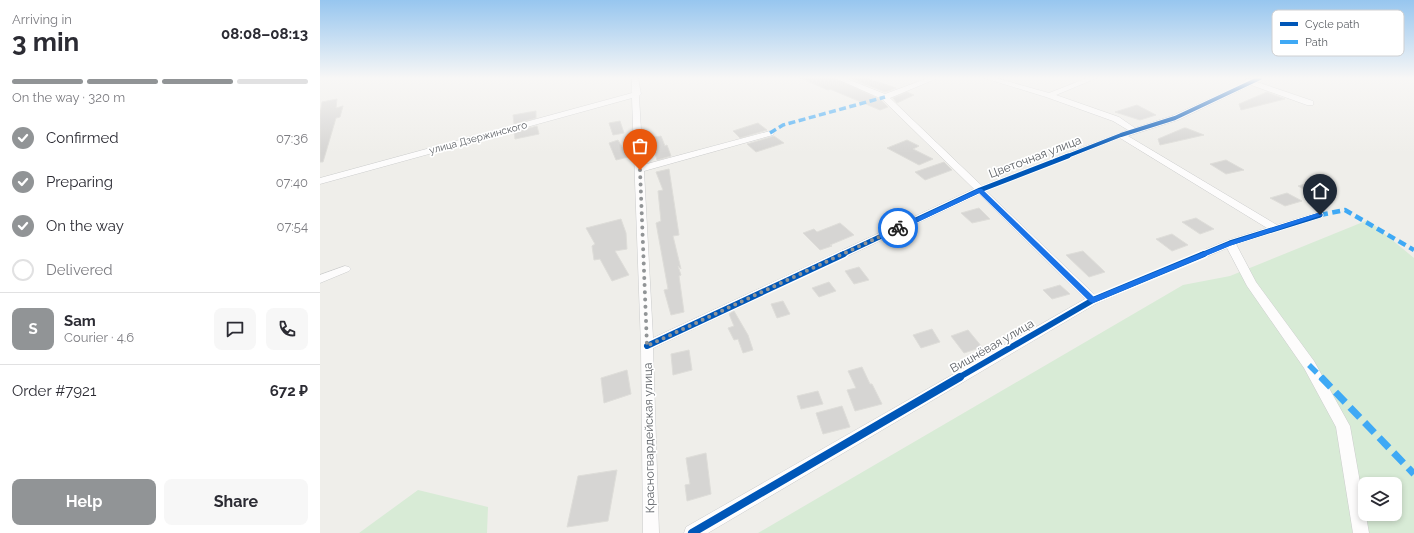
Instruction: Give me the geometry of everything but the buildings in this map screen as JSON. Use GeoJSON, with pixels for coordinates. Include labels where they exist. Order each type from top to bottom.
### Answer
{"type":"FeatureCollection","features":[{"type":"Feature","properties":{"kind":"street","name":"улица Дзержинского"},"geometry":{"type":"LineString","coordinates":[[320,181],[605,103]]}},
{"type":"Feature","properties":{"kind":"street","name":"Красногвардейская улица"},"geometry":{"type":"LineString","coordinates":[[637,103],[647,346],[651,533]]}},
{"type":"Feature","properties":{"kind":"street"},"geometry":{"type":"LineString","coordinates":[[891,103],[1093,300]]}},
{"type":"Feature","properties":{"kind":"street"},"geometry":{"type":"LineString","coordinates":[[1071,103],[1116,119],[1134,131]]}},
{"type":"Feature","properties":{"kind":"street","name":"Цветочная улица"},"geometry":{"type":"LineString","coordinates":[[647,346],[980,190],[1121,135],[1175,118],[1207,103]]}},
{"type":"Feature","properties":{"kind":"street"},"geometry":{"type":"LineString","coordinates":[[640,170],[770,133]]}},
{"type":"Feature","properties":{"kind":"street"},"geometry":{"type":"LineString","coordinates":[[1121,135],[1276,229]]}},
{"type":"Feature","properties":{"kind":"street","name":"Вишнёвая улица"},"geometry":{"type":"LineString","coordinates":[[692,533],[1093,300],[1230,243],[1320,215]]}},
{"type":"Feature","properties":{"kind":"street"},"geometry":{"type":"LineString","coordinates":[[1230,243],[1251,283],[1309,365],[1343,426],[1361,533]]}},
{"type":"Feature","properties":{"kind":"street"},"geometry":{"type":"LineString","coordinates":[[320,279],[345,269]]}},
{"type":"Feature","properties":{"kind":"green space"},"geometry":{"type":"Polygon","coordinates":[[[1368,220],[1414,258],[1414,533],[758,533],[1183,285],[1230,276],[1368,220]]]}},
{"type":"Feature","properties":{"kind":"green space"},"geometry":{"type":"Polygon","coordinates":[[[418,490],[488,507],[487,533],[359,533],[418,490]]]}},
{"type":"Feature","properties":{"kind":"marked path"},"geometry":{"type":"LineString","coordinates":[[770,133],[783,125],[864,103]]}},
{"type":"Feature","properties":{"kind":"marked path"},"geometry":{"type":"LineString","coordinates":[[1320,215],[1345,210],[1414,250]]}},
{"type":"Feature","properties":{"kind":"marked path"},"geometry":{"type":"LineString","coordinates":[[1309,365],[1414,474]]}},
{"type":"Feature","properties":{"kind":"cycle path"},"geometry":{"type":"LineString","coordinates":[[647,346],[980,190],[1121,135],[1175,118],[1207,103]]}},
{"type":"Feature","properties":{"kind":"cycle path"},"geometry":{"type":"LineString","coordinates":[[692,533],[1093,300],[1230,243],[1320,215]]}},
{"type":"Feature","properties":{"kind":"way so far"},"geometry":{"type":"LineString","coordinates":[[640,170],[647,346],[898,228]]}},
{"type":"Feature","properties":{"kind":"route"},"geometry":{"type":"LineString","coordinates":[[898,228],[980,190],[1093,300],[1230,243],[1320,215]]}}]}
